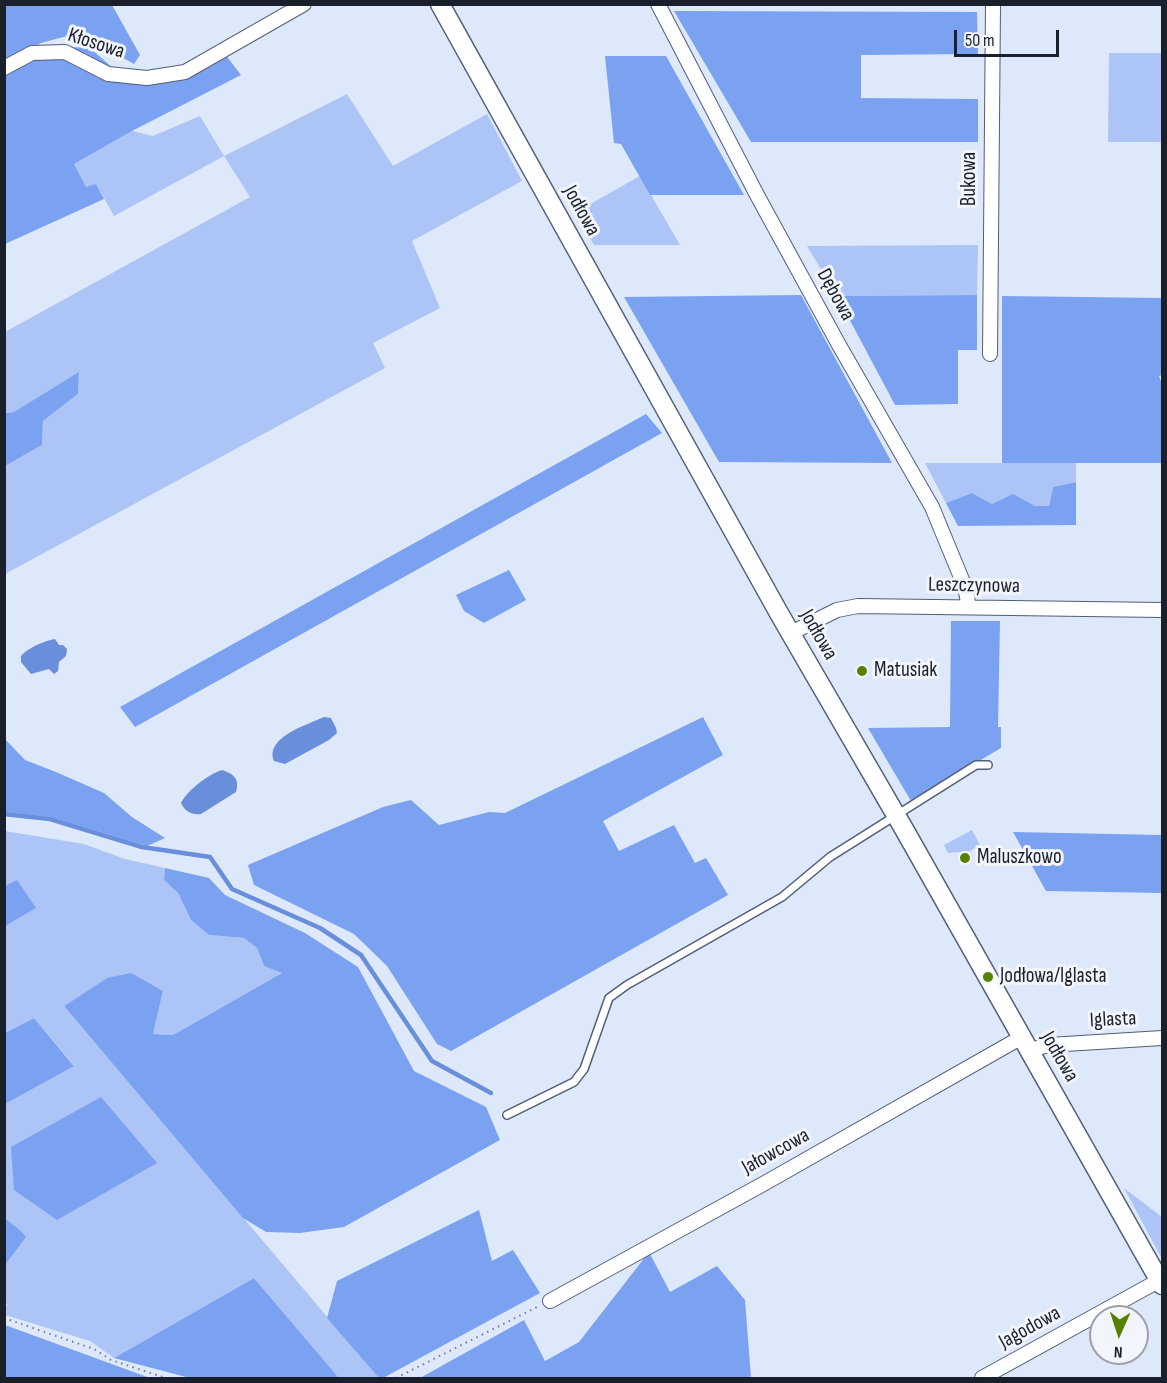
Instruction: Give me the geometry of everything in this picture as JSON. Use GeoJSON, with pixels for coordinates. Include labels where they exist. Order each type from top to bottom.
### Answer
{"type":"FeatureCollection","features":[{"type":"Feature","properties":{"kind":"street","name":"Kłosowa"},"geometry":{"type":"LineString","coordinates":[[4,68],[32,53],[65,52],[108,74],[147,78],[185,72],[304,4]]}},
{"type":"Feature","properties":{"kind":"street","name":"Jodłowa"},"geometry":{"type":"LineString","coordinates":[[440,4],[791,633],[1161,1282]]}},
{"type":"Feature","properties":{"kind":"street","name":"Dębowa"},"geometry":{"type":"LineString","coordinates":[[658,4],[757,195],[844,355],[932,507],[965,587],[969,607]]}},
{"type":"Feature","properties":{"kind":"street","name":"Bukowa"},"geometry":{"type":"LineString","coordinates":[[990,354],[993,4]]}},
{"type":"Feature","properties":{"kind":"street","name":"Leszczynowa"},"geometry":{"type":"LineString","coordinates":[[791,633],[837,610],[858,606],[1162,609]]}},
{"type":"Feature","properties":{"kind":"street","name":"Iglasta"},"geometry":{"type":"LineString","coordinates":[[1026,1044],[1048,1045],[1162,1038]]}},
{"type":"Feature","properties":{"kind":"street","name":"Jałowcowa"},"geometry":{"type":"LineString","coordinates":[[550,1301],[1026,1044]]}},
{"type":"Feature","properties":{"kind":"street","name":"Jagodowa"},"geometry":{"type":"LineString","coordinates":[[982,1378],[1161,1282]]}},
{"type":"Feature","properties":{"kind":"lane"},"geometry":{"type":"LineString","coordinates":[[507,1115],[574,1082],[584,1069],[609,998],[627,985],[782,897],[830,857],[976,765],[988,765]]}},
{"type":"Feature","properties":{"kind":"path"},"geometry":{"type":"LineString","coordinates":[[396,1378],[550,1301]]}},
{"type":"Feature","properties":{"kind":"path"},"geometry":{"type":"LineString","coordinates":[[4,1318],[94,1348],[111,1360],[166,1378]]}},
{"type":"Feature","properties":{"kind":"shaded area"},"geometry":{"type":"Polygon","coordinates":[[[5,4],[112,5],[140,55],[134,64],[78,33],[41,43],[5,62],[5,4]]]}},
{"type":"Feature","properties":{"kind":"shaded area"},"geometry":{"type":"Polygon","coordinates":[[[674,11],[977,12],[978,54],[861,55],[861,98],[978,99],[978,142],[751,142],[674,11]]]}},
{"type":"Feature","properties":{"kind":"shaded area"},"geometry":{"type":"Polygon","coordinates":[[[48,46],[90,48],[114,69],[137,84],[179,79],[225,54],[241,75],[132,131],[74,164],[86,187],[96,184],[104,199],[5,244],[5,70],[48,46]]]}},
{"type":"Feature","properties":{"kind":"shaded area"},"geometry":{"type":"Polygon","coordinates":[[[1109,53],[1162,53],[1162,142],[1108,142],[1109,53]]]}},
{"type":"Feature","properties":{"kind":"shaded area"},"geometry":{"type":"Polygon","coordinates":[[[605,56],[666,56],[744,195],[650,195],[621,144],[614,143],[605,56]]]}},
{"type":"Feature","properties":{"kind":"shaded area"},"geometry":{"type":"Polygon","coordinates":[[[347,94],[393,166],[487,114],[522,181],[412,241],[440,308],[373,343],[385,368],[5,574],[5,466],[42,445],[43,421],[78,394],[79,373],[14,412],[5,413],[5,332],[250,197],[224,156],[347,94]]]}},
{"type":"Feature","properties":{"kind":"shaded area"},"geometry":{"type":"Polygon","coordinates":[[[200,116],[224,156],[114,216],[96,184],[86,188],[74,164],[132,131],[153,136],[200,116]]]}},
{"type":"Feature","properties":{"kind":"shaded area"},"geometry":{"type":"Polygon","coordinates":[[[640,176],[680,245],[594,245],[576,212],[640,176]]]}},
{"type":"Feature","properties":{"kind":"shaded area"},"geometry":{"type":"Polygon","coordinates":[[[978,245],[977,295],[837,296],[807,246],[978,245]]]}},
{"type":"Feature","properties":{"kind":"shaded area"},"geometry":{"type":"Polygon","coordinates":[[[801,295],[892,463],[719,462],[624,297],[801,295]]]}},
{"type":"Feature","properties":{"kind":"shaded area"},"geometry":{"type":"Polygon","coordinates":[[[977,295],[977,350],[958,350],[958,404],[895,405],[837,296],[977,295]]]}},
{"type":"Feature","properties":{"kind":"shaded area"},"geometry":{"type":"Polygon","coordinates":[[[1002,296],[1162,298],[1162,375],[1159,376],[1162,384],[1162,463],[1002,463],[1002,296]]]}},
{"type":"Feature","properties":{"kind":"shaded area"},"geometry":{"type":"Polygon","coordinates":[[[79,372],[78,394],[43,421],[42,445],[5,466],[5,413],[14,412],[79,372]]]}},
{"type":"Feature","properties":{"kind":"shaded area"},"geometry":{"type":"Polygon","coordinates":[[[646,414],[662,433],[135,727],[120,707],[646,414]]]}},
{"type":"Feature","properties":{"kind":"shaded area"},"geometry":{"type":"Polygon","coordinates":[[[925,463],[1076,463],[1076,482],[1053,487],[1049,506],[1035,506],[1013,495],[992,504],[972,493],[946,503],[925,463]]]}},
{"type":"Feature","properties":{"kind":"shaded area"},"geometry":{"type":"Polygon","coordinates":[[[1076,482],[1076,525],[958,526],[946,503],[972,493],[992,504],[1013,494],[1035,506],[1049,506],[1053,487],[1076,482]]]}},
{"type":"Feature","properties":{"kind":"shaded area"},"geometry":{"type":"Polygon","coordinates":[[[509,570],[526,600],[484,623],[464,611],[456,595],[509,570]]]}},
{"type":"Feature","properties":{"kind":"shaded area"},"geometry":{"type":"Polygon","coordinates":[[[951,621],[1000,621],[998,727],[1001,727],[1001,748],[911,801],[868,728],[950,727],[951,621]]]}},
{"type":"Feature","properties":{"kind":"shaded area"},"geometry":{"type":"Polygon","coordinates":[[[55,639],[59,645],[67,649],[66,656],[59,662],[58,671],[54,674],[49,669],[31,674],[21,662],[21,656],[36,645],[55,639]]]}},
{"type":"Feature","properties":{"kind":"shaded area"},"geometry":{"type":"Polygon","coordinates":[[[324,717],[331,718],[337,733],[329,740],[285,764],[274,761],[273,753],[281,739],[298,728],[324,717]]]}},
{"type":"Feature","properties":{"kind":"shaded area"},"geometry":{"type":"Polygon","coordinates":[[[703,717],[723,755],[603,821],[619,851],[674,825],[695,863],[706,858],[728,895],[451,1051],[437,1044],[387,966],[354,934],[254,885],[248,865],[383,807],[411,800],[439,825],[489,812],[505,813],[703,717]]]}},
{"type":"Feature","properties":{"kind":"shaded area"},"geometry":{"type":"Polygon","coordinates":[[[4,738],[25,760],[104,793],[132,817],[165,838],[147,846],[51,817],[5,812],[4,738]]]}},
{"type":"Feature","properties":{"kind":"shaded area"},"geometry":{"type":"Polygon","coordinates":[[[222,770],[235,778],[236,792],[201,814],[187,811],[181,803],[188,793],[204,779],[222,770]]]}},
{"type":"Feature","properties":{"kind":"shaded area"},"geometry":{"type":"Polygon","coordinates":[[[972,830],[980,845],[970,851],[948,853],[944,845],[972,830]]]}},
{"type":"Feature","properties":{"kind":"shaded area"},"geometry":{"type":"Polygon","coordinates":[[[5,831],[84,844],[125,859],[165,868],[164,880],[178,893],[191,920],[209,935],[244,938],[257,948],[264,966],[282,973],[173,1035],[153,1034],[163,991],[107,978],[64,1006],[379,1378],[339,1378],[254,1278],[114,1358],[90,1341],[5,1315],[7,1305],[5,1265],[25,1237],[5,1218],[5,1104],[74,1065],[34,1018],[5,1033],[5,831]]]}},
{"type":"Feature","properties":{"kind":"shaded area"},"geometry":{"type":"Polygon","coordinates":[[[1013,832],[1162,835],[1162,893],[1046,891],[1013,832]]]}},
{"type":"Feature","properties":{"kind":"shaded area"},"geometry":{"type":"Polygon","coordinates":[[[165,868],[209,878],[225,895],[305,933],[358,967],[414,1071],[486,1107],[500,1140],[344,1227],[300,1233],[266,1232],[243,1218],[64,1006],[107,978],[131,973],[163,991],[153,1034],[173,1035],[282,973],[264,966],[257,948],[244,938],[209,935],[191,920],[178,893],[164,880],[165,868]]]}},
{"type":"Feature","properties":{"kind":"shaded area"},"geometry":{"type":"Polygon","coordinates":[[[17,880],[36,908],[5,926],[5,886],[17,880]]]}},
{"type":"Feature","properties":{"kind":"shaded area"},"geometry":{"type":"Polygon","coordinates":[[[34,1018],[74,1066],[5,1104],[5,1033],[34,1018]]]}},
{"type":"Feature","properties":{"kind":"shaded area"},"geometry":{"type":"Polygon","coordinates":[[[101,1097],[157,1163],[57,1220],[14,1190],[11,1147],[101,1097]]]}},
{"type":"Feature","properties":{"kind":"shaded area"},"geometry":{"type":"Polygon","coordinates":[[[1124,1188],[1162,1217],[1162,1259],[1124,1188]]]}},
{"type":"Feature","properties":{"kind":"shaded area"},"geometry":{"type":"Polygon","coordinates":[[[479,1210],[492,1261],[513,1250],[540,1293],[383,1378],[379,1378],[327,1318],[337,1281],[479,1210]]]}},
{"type":"Feature","properties":{"kind":"shaded area"},"geometry":{"type":"Polygon","coordinates":[[[5,1218],[26,1237],[5,1265],[5,1218]]]}},
{"type":"Feature","properties":{"kind":"shaded area"},"geometry":{"type":"Polygon","coordinates":[[[649,1252],[670,1292],[717,1266],[745,1300],[751,1378],[420,1378],[524,1320],[545,1361],[579,1342],[649,1252]]]}},
{"type":"Feature","properties":{"kind":"shaded area"},"geometry":{"type":"Polygon","coordinates":[[[254,1278],[339,1378],[190,1378],[114,1358],[254,1278]]]}},
{"type":"Feature","properties":{"kind":"shaded area"},"geometry":{"type":"Polygon","coordinates":[[[5,1325],[150,1378],[5,1378],[5,1325]]]}},
{"type":"Feature","properties":{"kind":"waterway"},"geometry":{"type":"LineString","coordinates":[[4,814],[50,819],[142,847],[210,857],[232,889],[320,928],[361,955],[432,1061],[491,1093]]}},
{"type":"Feature","properties":{"kind":"place","name":"Matusiak"},"geometry":{"type":"Point","coordinates":[862,671]}},
{"type":"Feature","properties":{"kind":"place","name":"Maluszkowo"},"geometry":{"type":"Point","coordinates":[965,858]}},
{"type":"Feature","properties":{"kind":"place","name":"Jodłowa/Iglasta"},"geometry":{"type":"Point","coordinates":[988,977]}}]}
